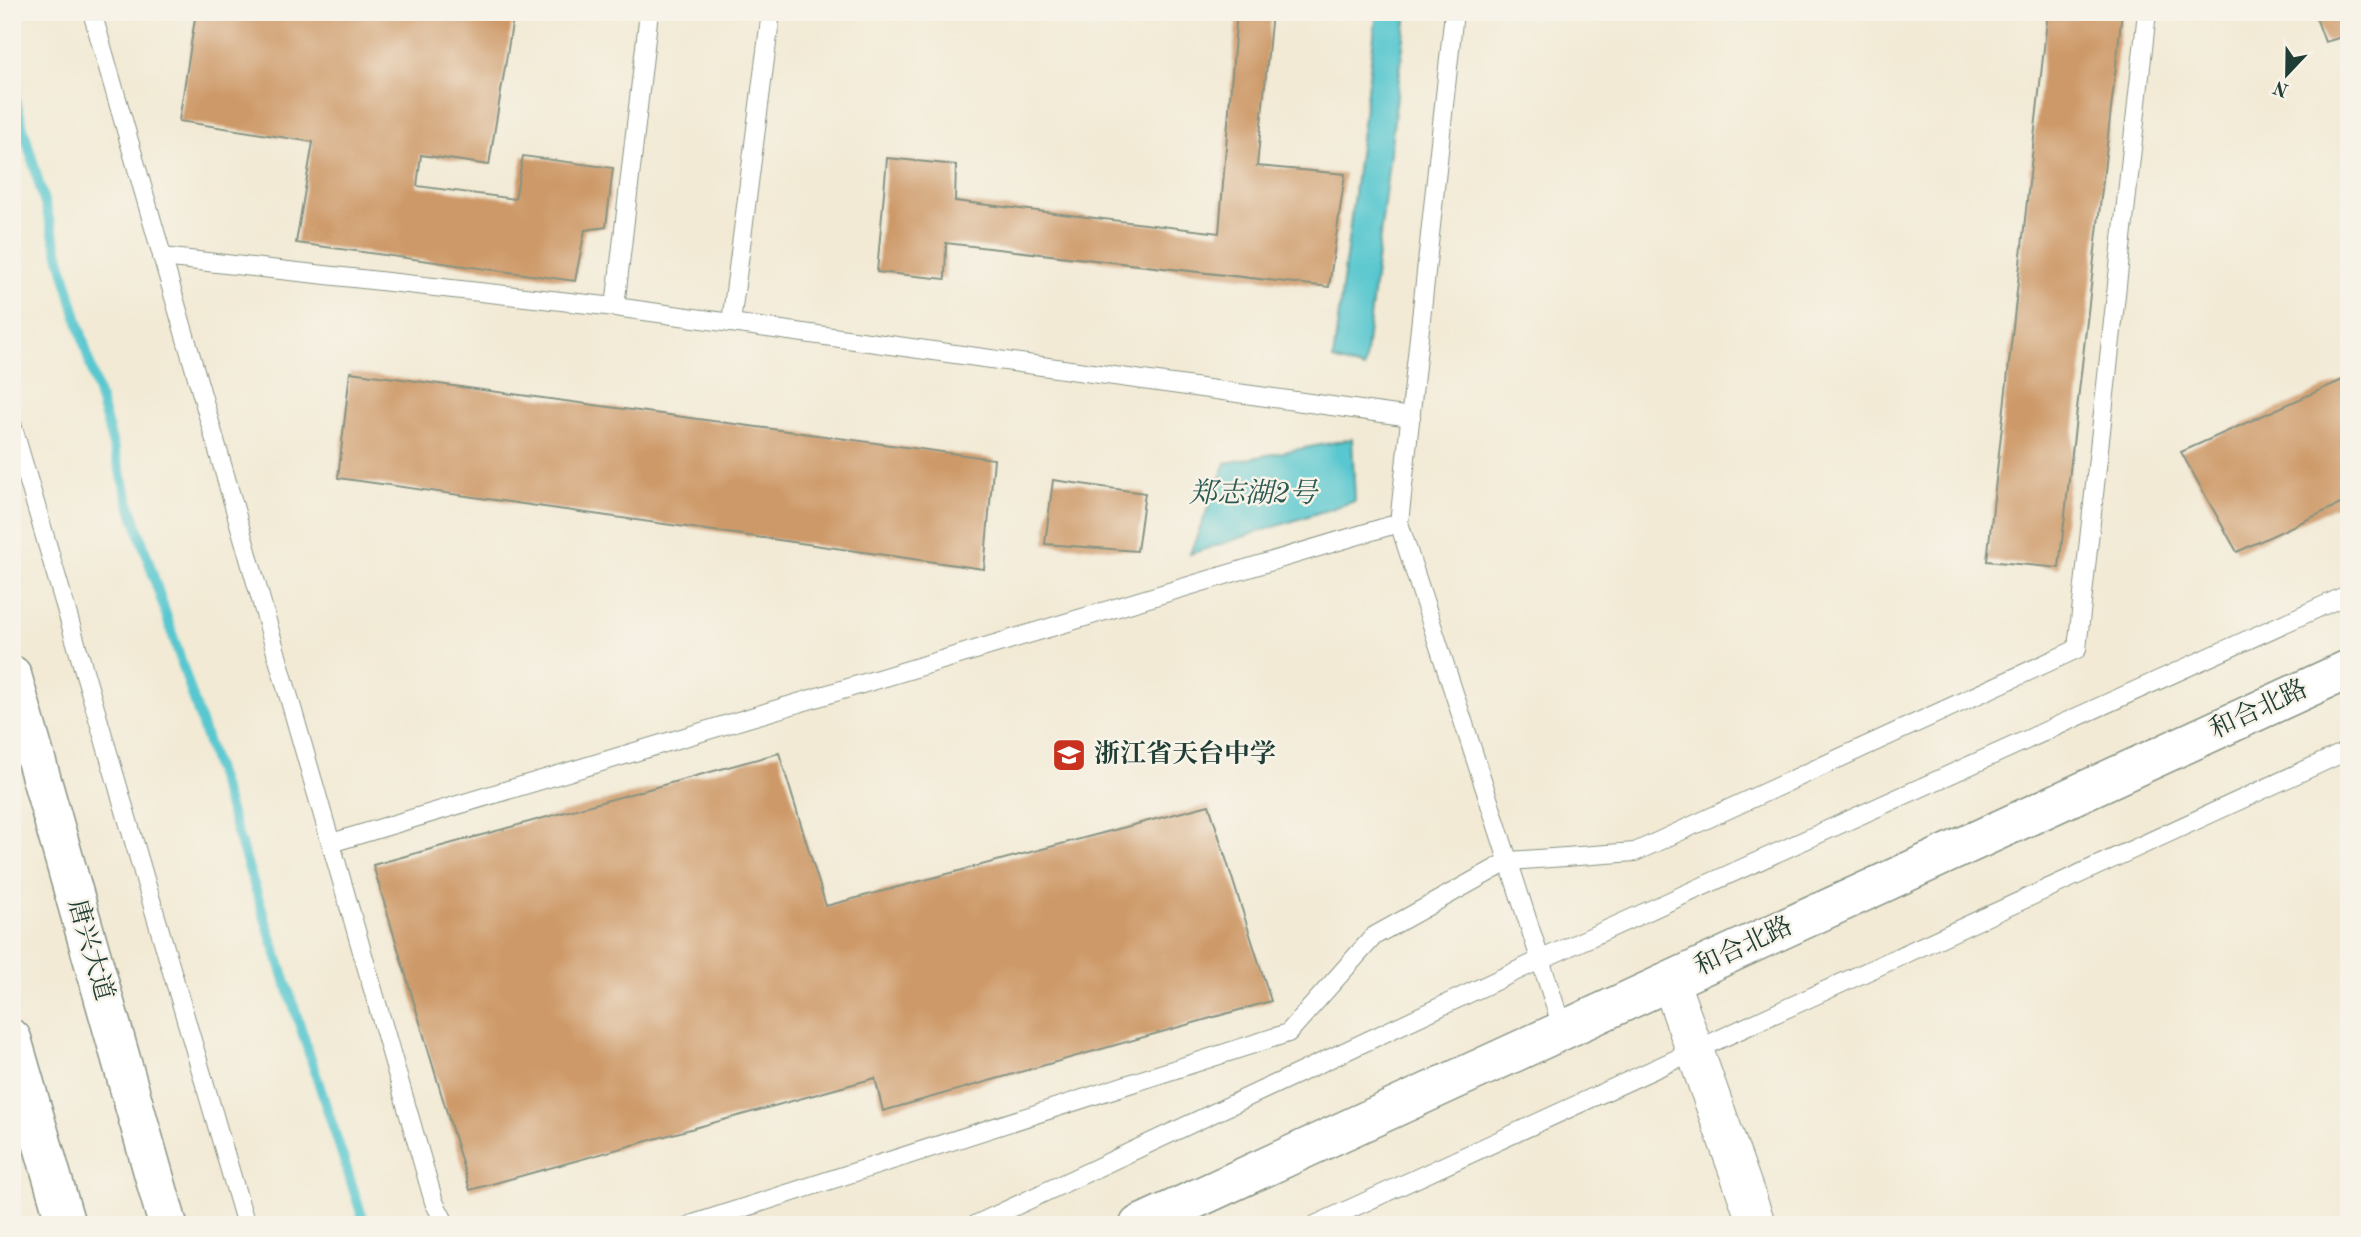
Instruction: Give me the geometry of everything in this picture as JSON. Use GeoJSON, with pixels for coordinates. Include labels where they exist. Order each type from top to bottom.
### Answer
{"type":"FeatureCollection","features":[{"type":"Feature","properties":{"kind":"main road","name":"和合北路"},"geometry":{"type":"LineString","coordinates":[[1139,1225],[2349,668]]}},
{"type":"Feature","properties":{"kind":"main road","name":"唐兴大道"},"geometry":{"type":"LineString","coordinates":[[12,675],[168,1225]]}},
{"type":"Feature","properties":{"kind":"main road"},"geometry":{"type":"LineString","coordinates":[[12,1039],[66,1225]]}},
{"type":"Feature","properties":{"kind":"street"},"geometry":{"type":"LineString","coordinates":[[1670,981],[1757,1225]]}},
{"type":"Feature","properties":{"kind":"lane"},"geometry":{"type":"LineString","coordinates":[[92,12],[434,1202],[446,1225]]}},
{"type":"Feature","properties":{"kind":"lane"},"geometry":{"type":"LineString","coordinates":[[615,307],[649,12]]}},
{"type":"Feature","properties":{"kind":"lane"},"geometry":{"type":"LineString","coordinates":[[731,323],[771,12]]}},
{"type":"Feature","properties":{"kind":"lane"},"geometry":{"type":"LineString","coordinates":[[1454,12],[1399,523],[1563,1030]]}},
{"type":"Feature","properties":{"kind":"lane"},"geometry":{"type":"LineString","coordinates":[[690,1225],[1288,1033],[1374,936],[1509,862],[1635,852],[2077,649],[2147,12]]}},
{"type":"Feature","properties":{"kind":"lane"},"geometry":{"type":"LineString","coordinates":[[162,257],[615,307],[1411,417]]}},
{"type":"Feature","properties":{"kind":"lane"},"geometry":{"type":"LineString","coordinates":[[12,424],[246,1225]]}},
{"type":"Feature","properties":{"kind":"lane"},"geometry":{"type":"LineString","coordinates":[[331,843],[1399,523]]}},
{"type":"Feature","properties":{"kind":"lane"},"geometry":{"type":"LineString","coordinates":[[975,1225],[1542,959],[2349,594]]}},
{"type":"Feature","properties":{"kind":"lane"},"geometry":{"type":"LineString","coordinates":[[1315,1225],[2349,750]]}},
{"type":"Feature","properties":{"kind":"water"},"geometry":{"type":"Polygon","coordinates":[[[1377,12],[1407,12],[1364,369],[1333,360],[1377,12]]]}},
{"type":"Feature","properties":{"kind":"water","name":"郑志湖2号"},"geometry":{"type":"Polygon","coordinates":[[[1352,439],[1355,501],[1190,554],[1226,463],[1352,439]]]}},
{"type":"Feature","properties":{"kind":"building"},"geometry":{"type":"Polygon","coordinates":[[[196,12],[514,12],[489,165],[421,155],[417,186],[515,199],[523,156],[613,168],[606,227],[585,230],[575,281],[296,243],[313,142],[179,121],[196,12]]]}},
{"type":"Feature","properties":{"kind":"building"},"geometry":{"type":"Polygon","coordinates":[[[1237,12],[1272,12],[1257,166],[1345,174],[1329,287],[946,243],[945,279],[877,272],[887,158],[956,165],[955,201],[1219,233],[1237,12]]]}},
{"type":"Feature","properties":{"kind":"building"},"geometry":{"type":"Polygon","coordinates":[[[2048,12],[2122,12],[2059,568],[1987,561],[2048,12]]]}},
{"type":"Feature","properties":{"kind":"building"},"geometry":{"type":"Polygon","coordinates":[[[2314,12],[2349,12],[2349,35],[2325,42],[2314,12]]]}},
{"type":"Feature","properties":{"kind":"building"},"geometry":{"type":"Polygon","coordinates":[[[350,372],[994,459],[984,569],[338,478],[350,372]]]}},
{"type":"Feature","properties":{"kind":"building"},"geometry":{"type":"Polygon","coordinates":[[[2349,377],[2349,500],[2237,552],[2181,452],[2349,377]]]}},
{"type":"Feature","properties":{"kind":"building"},"geometry":{"type":"Polygon","coordinates":[[[1053,480],[1145,493],[1137,551],[1045,544],[1053,480]]]}},
{"type":"Feature","properties":{"kind":"building"},"geometry":{"type":"Polygon","coordinates":[[[779,753],[826,906],[1209,805],[1271,1001],[883,1111],[875,1078],[470,1190],[373,865],[779,753]]]}},
{"type":"Feature","properties":{"kind":"waterway"},"geometry":{"type":"LineString","coordinates":[[12,88],[127,495],[365,1225]]}},
{"type":"Feature","properties":{"kind":"place","name":"浙江省天台中学"},"geometry":{"type":"Point","coordinates":[1069,755]}}]}
